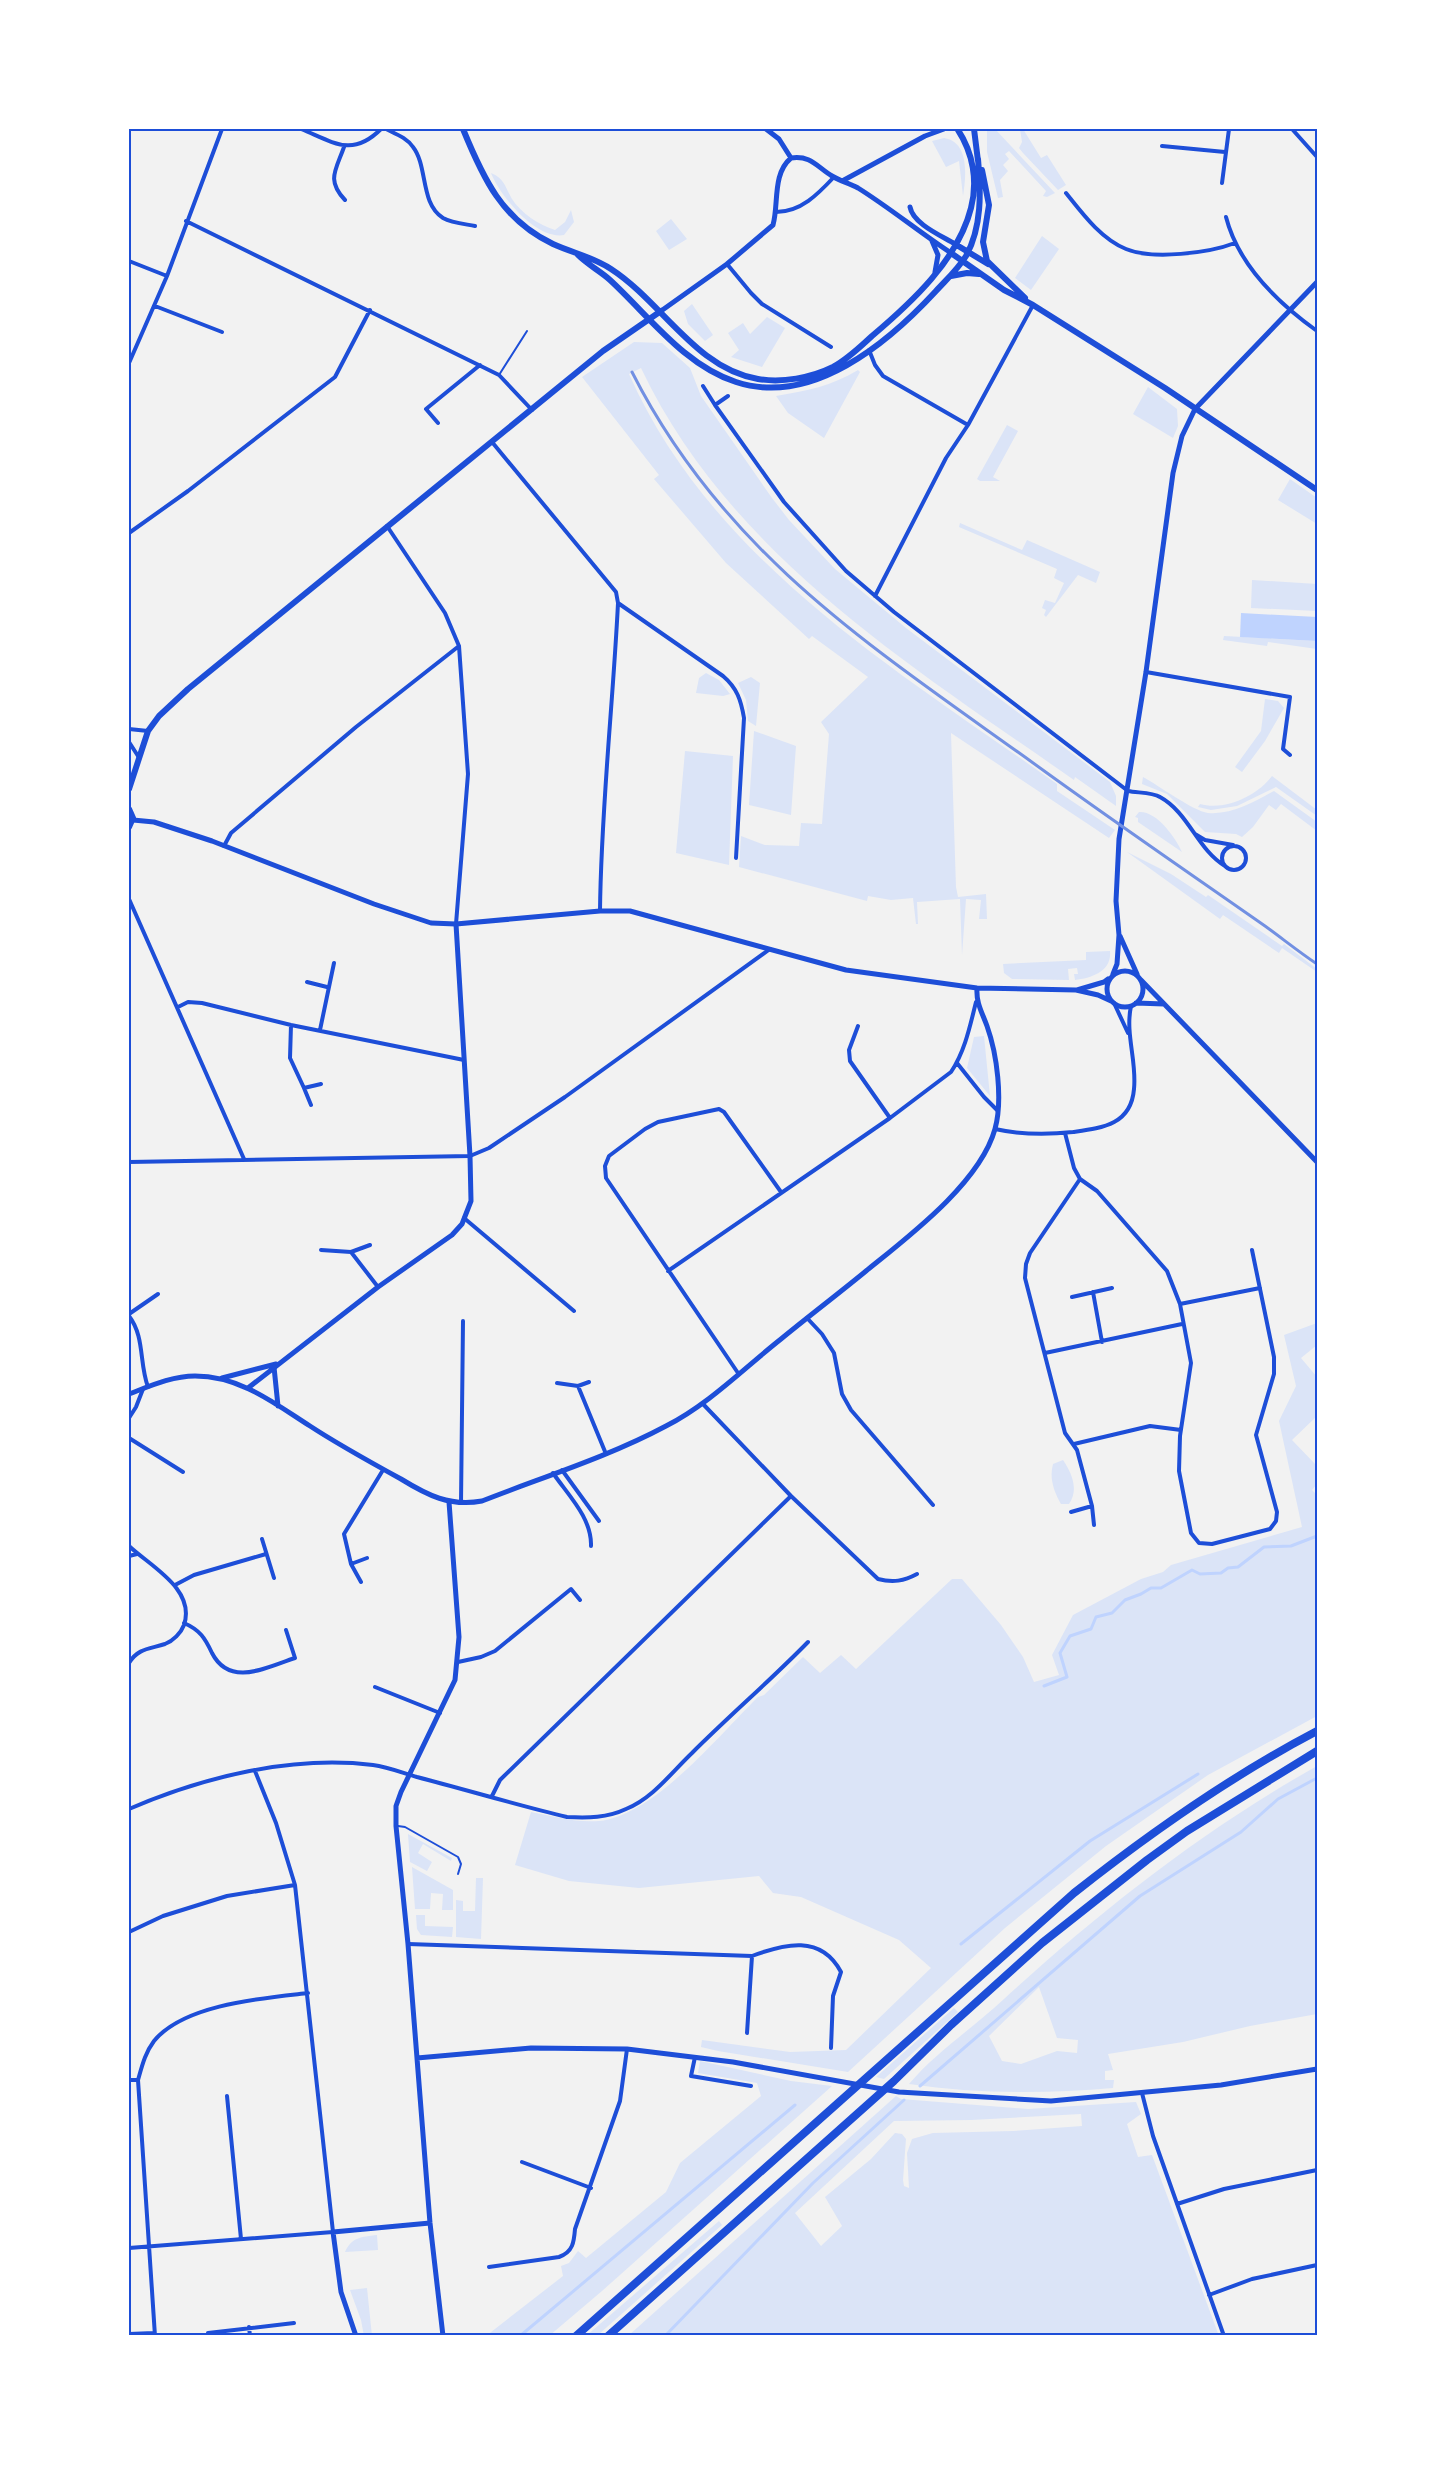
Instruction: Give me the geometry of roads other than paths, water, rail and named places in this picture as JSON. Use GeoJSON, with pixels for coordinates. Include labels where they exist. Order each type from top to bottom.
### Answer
{"type":"FeatureCollection","features":[{"type":"Feature","properties":{"kind":"highway"},"geometry":{"type":"LineString","coordinates":[[576,2336],[1074,1893],[1136,1844],[1317,1731]]}},
{"type":"Feature","properties":{"kind":"highway"},"geometry":{"type":"LineString","coordinates":[[608,2336],[894,2081],[951,2025],[1042,1943],[1187,1831],[1317,1751]]}},
{"type":"Feature","properties":{"kind":"main road"},"geometry":{"type":"LineString","coordinates":[[463,129],[492,192],[508,210],[540,237],[575,253],[595,258],[612,269],[641,290],[688,340],[720,367],[758,379],[792,380],[832,367],[857,350],[894,317],[951,253],[967,220],[974,188],[974,175],[967,146],[959,129]]}},
{"type":"Feature","properties":{"kind":"main road"},"geometry":{"type":"LineString","coordinates":[[575,253],[591,268],[608,278],[686,354],[706,369],[735,381],[757,386],[781,386],[829,375],[869,350],[921,308],[963,261],[979,215],[980,186],[974,129]]}},
{"type":"Feature","properties":{"kind":"main road"},"geometry":{"type":"LineString","coordinates":[[978,159],[988,205],[983,242],[987,261],[1033,305]]}},
{"type":"Feature","properties":{"kind":"main road"},"geometry":{"type":"LineString","coordinates":[[955,244],[991,266]]}},
{"type":"Feature","properties":{"kind":"main road"},"geometry":{"type":"LineString","coordinates":[[951,253],[986,278]]}},
{"type":"Feature","properties":{"kind":"main road"},"geometry":{"type":"LineString","coordinates":[[950,276],[976,273],[1033,305],[1317,490]]}},
{"type":"Feature","properties":{"kind":"main road"},"geometry":{"type":"LineString","coordinates":[[129,789],[148,731],[159,716],[188,689],[603,351],[661,311]]}},
{"type":"Feature","properties":{"kind":"main road"},"geometry":{"type":"LineString","coordinates":[[857,350],[869,350]]}},
{"type":"Feature","properties":{"kind":"main road"},"geometry":{"type":"LineString","coordinates":[[129,809],[133,820],[129,827]]}},
{"type":"Feature","properties":{"kind":"street"},"geometry":{"type":"LineString","coordinates":[[129,363],[166,276],[222,129]]}},
{"type":"Feature","properties":{"kind":"street"},"geometry":{"type":"LineString","coordinates":[[301,129],[344,147],[364,142],[381,129]]}},
{"type":"Feature","properties":{"kind":"street"},"geometry":{"type":"LineString","coordinates":[[386,129],[412,145],[418,155],[426,190],[434,209],[442,217],[475,226]]}},
{"type":"Feature","properties":{"kind":"street"},"geometry":{"type":"LineString","coordinates":[[766,129],[779,139]]}},
{"type":"Feature","properties":{"kind":"street"},"geometry":{"type":"LineString","coordinates":[[776,129],[779,139],[791,158]]}},
{"type":"Feature","properties":{"kind":"street"},"geometry":{"type":"LineString","coordinates":[[924,136],[929,129]]}},
{"type":"Feature","properties":{"kind":"street"},"geometry":{"type":"LineString","coordinates":[[844,180],[924,136],[944,129]]}},
{"type":"Feature","properties":{"kind":"street"},"geometry":{"type":"LineString","coordinates":[[1222,183],[1229,129]]}},
{"type":"Feature","properties":{"kind":"street"},"geometry":{"type":"LineString","coordinates":[[1292,129],[1317,157]]}},
{"type":"Feature","properties":{"kind":"street"},"geometry":{"type":"LineString","coordinates":[[1162,146],[1225,152]]}},
{"type":"Feature","properties":{"kind":"street"},"geometry":{"type":"LineString","coordinates":[[344,147],[333,179],[335,190],[345,200]]}},
{"type":"Feature","properties":{"kind":"street"},"geometry":{"type":"LineString","coordinates":[[661,311],[727,264],[773,225],[780,175],[784,165],[791,158],[815,161],[834,177],[844,180],[951,253]]}},
{"type":"Feature","properties":{"kind":"street"},"geometry":{"type":"LineString","coordinates":[[776,212],[786,212],[808,202],[834,177]]}},
{"type":"Feature","properties":{"kind":"street"},"geometry":{"type":"LineString","coordinates":[[1066,193],[1085,217],[1111,240],[1126,249],[1142,253],[1180,254],[1221,248],[1235,243]]}},
{"type":"Feature","properties":{"kind":"street"},"geometry":{"type":"LineString","coordinates":[[903,219],[910,207],[917,220],[955,244]]}},
{"type":"Feature","properties":{"kind":"street"},"geometry":{"type":"LineString","coordinates":[[1226,217],[1235,243],[1264,283],[1290,311],[1317,331]]}},
{"type":"Feature","properties":{"kind":"street"},"geometry":{"type":"LineString","coordinates":[[186,221],[499,375],[532,410]]}},
{"type":"Feature","properties":{"kind":"street"},"geometry":{"type":"LineString","coordinates":[[943,236],[951,237],[961,232]]}},
{"type":"Feature","properties":{"kind":"street"},"geometry":{"type":"LineString","coordinates":[[931,239],[938,255],[935,272]]}},
{"type":"Feature","properties":{"kind":"street"},"geometry":{"type":"LineString","coordinates":[[129,261],[166,276]]}},
{"type":"Feature","properties":{"kind":"street"},"geometry":{"type":"LineString","coordinates":[[727,264],[762,304],[831,347]]}},
{"type":"Feature","properties":{"kind":"street"},"geometry":{"type":"LineString","coordinates":[[995,1129],[1021,1135],[1039,1136],[1105,1127],[1121,1118],[1131,1106],[1134,1069],[1129,1037],[1106,990],[1117,964],[1119,935],[1116,901],[1119,839],[1146,672],[1173,473],[1182,436],[1194,409],[1317,282]]}},
{"type":"Feature","properties":{"kind":"street"},"geometry":{"type":"LineString","coordinates":[[875,596],[946,458],[968,425],[1033,305]]}},
{"type":"Feature","properties":{"kind":"street"},"geometry":{"type":"LineString","coordinates":[[154,306],[222,332]]}},
{"type":"Feature","properties":{"kind":"street"},"geometry":{"type":"LineString","coordinates":[[129,533],[188,491],[335,377],[370,310]]}},
{"type":"Feature","properties":{"kind":"street"},"geometry":{"type":"LineString","coordinates":[[869,350],[875,365],[883,376],[968,425]]}},
{"type":"Feature","properties":{"kind":"street"},"geometry":{"type":"LineString","coordinates":[[438,423],[426,410],[480,365]]}},
{"type":"Feature","properties":{"kind":"street"},"geometry":{"type":"LineString","coordinates":[[703,386],[784,502],[830,555],[875,596],[1128,791],[1159,796],[1176,811],[1214,859],[1233,870],[1244,865],[1246,856],[1241,849],[1205,840],[1194,833]]}},
{"type":"Feature","properties":{"kind":"street"},"geometry":{"type":"LineString","coordinates":[[715,405],[728,396]]}},
{"type":"Feature","properties":{"kind":"street"},"geometry":{"type":"LineString","coordinates":[[492,442],[616,592],[618,603],[600,911]]}},
{"type":"Feature","properties":{"kind":"street"},"geometry":{"type":"LineString","coordinates":[[248,1388],[378,1287],[452,1235],[464,1218],[471,1201],[456,924],[468,774],[459,646],[445,614],[387,525]]}},
{"type":"Feature","properties":{"kind":"street"},"geometry":{"type":"LineString","coordinates":[[618,603],[723,676],[731,683],[741,700],[744,718],[736,858]]}},
{"type":"Feature","properties":{"kind":"street"},"geometry":{"type":"LineString","coordinates":[[224,846],[231,833],[294,779],[459,646]]}},
{"type":"Feature","properties":{"kind":"street"},"geometry":{"type":"LineString","coordinates":[[1146,672],[1290,697],[1283,749],[1290,755]]}},
{"type":"Feature","properties":{"kind":"street"},"geometry":{"type":"LineString","coordinates":[[129,729],[148,731]]}},
{"type":"Feature","properties":{"kind":"street"},"geometry":{"type":"LineString","coordinates":[[129,742],[138,756]]}},
{"type":"Feature","properties":{"kind":"street"},"geometry":{"type":"LineString","coordinates":[[133,820],[154,822],[224,846],[407,916],[431,923],[456,924],[600,911],[644,914],[846,970],[977,988],[1076,990],[1098,995],[1120,1007],[1153,1002],[1166,1005]]}},
{"type":"Feature","properties":{"kind":"street"},"geometry":{"type":"LineString","coordinates":[[1225,866],[1222,859],[1224,852],[1230,847],[1237,847]]}},
{"type":"Feature","properties":{"kind":"street"},"geometry":{"type":"LineString","coordinates":[[129,899],[244,1159]]}},
{"type":"Feature","properties":{"kind":"street"},"geometry":{"type":"LineString","coordinates":[[1119,935],[1141,980],[1317,1162]]}},
{"type":"Feature","properties":{"kind":"street"},"geometry":{"type":"LineString","coordinates":[[129,1162],[470,1156],[489,1148],[566,1097],[770,950]]}},
{"type":"Feature","properties":{"kind":"street"},"geometry":{"type":"LineString","coordinates":[[320,1030],[327,987],[334,963]]}},
{"type":"Feature","properties":{"kind":"street"},"geometry":{"type":"LineString","coordinates":[[1076,990],[1104,982],[1122,970],[1137,974]]}},
{"type":"Feature","properties":{"kind":"street"},"geometry":{"type":"LineString","coordinates":[[1129,1037],[1134,1005],[1143,993],[1141,980]]}},
{"type":"Feature","properties":{"kind":"street"},"geometry":{"type":"LineString","coordinates":[[307,982],[327,987]]}},
{"type":"Feature","properties":{"kind":"street"},"geometry":{"type":"LineString","coordinates":[[668,1271],[890,1118],[941,1080],[957,1062],[976,1002],[977,988]]}},
{"type":"Feature","properties":{"kind":"street"},"geometry":{"type":"LineString","coordinates":[[178,1007],[188,1002],[202,1003],[291,1025],[464,1060]]}},
{"type":"Feature","properties":{"kind":"street"},"geometry":{"type":"LineString","coordinates":[[129,1394],[172,1379],[194,1376],[222,1378],[248,1388],[383,1470],[424,1492],[449,1502],[461,1503],[482,1501],[606,1454],[666,1427],[703,1404],[738,1373],[926,1222],[968,1176],[989,1144],[995,1129],[997,1110],[994,1051],[987,1026],[976,1002]]}},
{"type":"Feature","properties":{"kind":"street"},"geometry":{"type":"LineString","coordinates":[[291,1025],[290,1058],[311,1105]]}},
{"type":"Feature","properties":{"kind":"street"},"geometry":{"type":"LineString","coordinates":[[858,1026],[849,1050],[850,1061],[890,1118]]}},
{"type":"Feature","properties":{"kind":"street"},"geometry":{"type":"LineString","coordinates":[[957,1062],[997,1110]]}},
{"type":"Feature","properties":{"kind":"street"},"geometry":{"type":"LineString","coordinates":[[304,1088],[321,1084]]}},
{"type":"Feature","properties":{"kind":"street"},"geometry":{"type":"LineString","coordinates":[[738,1373],[606,1178],[605,1166],[609,1156],[658,1122],[719,1110],[724,1112],[781,1192]]}},
{"type":"Feature","properties":{"kind":"street"},"geometry":{"type":"LineString","coordinates":[[1065,1133],[1074,1168],[1080,1179],[1096,1191],[1167,1270],[1180,1304],[1191,1363],[1181,1430],[1179,1471],[1191,1533],[1199,1543],[1212,1544],[1270,1529],[1276,1521],[1277,1512],[1256,1435],[1274,1374],[1274,1357],[1252,1250]]}},
{"type":"Feature","properties":{"kind":"street"},"geometry":{"type":"LineString","coordinates":[[1080,1179],[1030,1252],[1025,1278],[1065,1433],[1077,1450],[1095,1525]]}},
{"type":"Feature","properties":{"kind":"street"},"geometry":{"type":"LineString","coordinates":[[464,1218],[574,1311]]}},
{"type":"Feature","properties":{"kind":"street"},"geometry":{"type":"LineString","coordinates":[[321,1250],[351,1252],[370,1245]]}},
{"type":"Feature","properties":{"kind":"street"},"geometry":{"type":"LineString","coordinates":[[351,1252],[378,1287]]}},
{"type":"Feature","properties":{"kind":"street"},"geometry":{"type":"LineString","coordinates":[[1072,1297],[1112,1288]]}},
{"type":"Feature","properties":{"kind":"street"},"geometry":{"type":"LineString","coordinates":[[1180,1304],[1260,1288]]}},
{"type":"Feature","properties":{"kind":"street"},"geometry":{"type":"LineString","coordinates":[[1093,1292],[1102,1342]]}},
{"type":"Feature","properties":{"kind":"street"},"geometry":{"type":"LineString","coordinates":[[129,1418],[146,1388],[137,1326],[129,1315],[158,1294]]}},
{"type":"Feature","properties":{"kind":"street"},"geometry":{"type":"LineString","coordinates":[[807,1318],[822,1334],[834,1353],[842,1394],[851,1410],[933,1505]]}},
{"type":"Feature","properties":{"kind":"street"},"geometry":{"type":"LineString","coordinates":[[461,1503],[463,1321]]}},
{"type":"Feature","properties":{"kind":"street"},"geometry":{"type":"LineString","coordinates":[[1045,1353],[1182,1324]]}},
{"type":"Feature","properties":{"kind":"street"},"geometry":{"type":"LineString","coordinates":[[222,1378],[277,1365]]}},
{"type":"Feature","properties":{"kind":"street"},"geometry":{"type":"LineString","coordinates":[[277,1365],[278,1406]]}},
{"type":"Feature","properties":{"kind":"street"},"geometry":{"type":"LineString","coordinates":[[557,1383],[578,1386],[589,1382]]}},
{"type":"Feature","properties":{"kind":"street"},"geometry":{"type":"LineString","coordinates":[[578,1386],[606,1454]]}},
{"type":"Feature","properties":{"kind":"street"},"geometry":{"type":"LineString","coordinates":[[703,1404],[791,1496],[878,1579],[905,1580],[917,1574]]}},
{"type":"Feature","properties":{"kind":"street"},"geometry":{"type":"LineString","coordinates":[[1073,1444],[1150,1426],[1181,1430]]}},
{"type":"Feature","properties":{"kind":"street"},"geometry":{"type":"LineString","coordinates":[[129,1438],[183,1472]]}},
{"type":"Feature","properties":{"kind":"street"},"geometry":{"type":"LineString","coordinates":[[361,1582],[351,1564],[344,1534],[383,1470]]}},
{"type":"Feature","properties":{"kind":"street"},"geometry":{"type":"LineString","coordinates":[[562,1470],[599,1521]]}},
{"type":"Feature","properties":{"kind":"street"},"geometry":{"type":"LineString","coordinates":[[553,1473],[586,1520],[591,1534],[591,1546]]}},
{"type":"Feature","properties":{"kind":"street"},"geometry":{"type":"LineString","coordinates":[[492,1796],[500,1780],[791,1496]]}},
{"type":"Feature","properties":{"kind":"street"},"geometry":{"type":"LineString","coordinates":[[443,2336],[430,2223],[396,1806],[455,1680],[459,1637],[449,1502]]}},
{"type":"Feature","properties":{"kind":"street"},"geometry":{"type":"LineString","coordinates":[[1071,1512],[1092,1506]]}},
{"type":"Feature","properties":{"kind":"street"},"geometry":{"type":"LineString","coordinates":[[262,1539],[274,1578]]}},
{"type":"Feature","properties":{"kind":"street"},"geometry":{"type":"LineString","coordinates":[[129,1546],[175,1585],[184,1602],[184,1623],[173,1639],[167,1644],[136,1653],[129,1663]]}},
{"type":"Feature","properties":{"kind":"street"},"geometry":{"type":"LineString","coordinates":[[129,1556],[138,1554]]}},
{"type":"Feature","properties":{"kind":"street"},"geometry":{"type":"LineString","coordinates":[[175,1585],[194,1575],[267,1554]]}},
{"type":"Feature","properties":{"kind":"street"},"geometry":{"type":"LineString","coordinates":[[351,1564],[367,1558]]}},
{"type":"Feature","properties":{"kind":"street"},"geometry":{"type":"LineString","coordinates":[[458,1662],[495,1651],[571,1589],[580,1600]]}},
{"type":"Feature","properties":{"kind":"street"},"geometry":{"type":"LineString","coordinates":[[184,1623],[203,1635],[221,1665],[237,1674],[247,1674],[295,1658],[286,1630]]}},
{"type":"Feature","properties":{"kind":"street"},"geometry":{"type":"LineString","coordinates":[[129,1809],[180,1790],[255,1771],[290,1765],[337,1762],[376,1765],[567,1817],[598,1817],[627,1809],[665,1782],[691,1753],[808,1642]]}},
{"type":"Feature","properties":{"kind":"street"},"geometry":{"type":"LineString","coordinates":[[375,1687],[440,1713]]}},
{"type":"Feature","properties":{"kind":"street"},"geometry":{"type":"LineString","coordinates":[[255,1771],[276,1823],[295,1885],[341,2292],[357,2336]]}},
{"type":"Feature","properties":{"kind":"street"},"geometry":{"type":"LineString","coordinates":[[129,1932],[163,1916],[227,1896],[295,1885]]}},
{"type":"Feature","properties":{"kind":"street"},"geometry":{"type":"LineString","coordinates":[[408,1944],[752,1956],[799,1943],[813,1947],[837,1964],[842,1972],[833,1996],[831,2048]]}},
{"type":"Feature","properties":{"kind":"street"},"geometry":{"type":"LineString","coordinates":[[747,2033],[752,1956]]}},
{"type":"Feature","properties":{"kind":"street"},"geometry":{"type":"LineString","coordinates":[[129,2334],[154,2334],[138,2080],[145,2055],[166,2030],[212,2009],[263,1998],[308,1993]]}},
{"type":"Feature","properties":{"kind":"street"},"geometry":{"type":"LineString","coordinates":[[417,2058],[531,2048],[627,2049],[696,2056],[899,2092],[1051,2101],[1221,2085],[1317,2069]]}},
{"type":"Feature","properties":{"kind":"street"},"geometry":{"type":"LineString","coordinates":[[489,2267],[566,2254],[574,2241],[575,2229],[620,2102],[627,2049]]}},
{"type":"Feature","properties":{"kind":"street"},"geometry":{"type":"LineString","coordinates":[[696,2056],[691,2076],[751,2086]]}},
{"type":"Feature","properties":{"kind":"street"},"geometry":{"type":"LineString","coordinates":[[129,2080],[138,2080]]}},
{"type":"Feature","properties":{"kind":"street"},"geometry":{"type":"LineString","coordinates":[[1142,2092],[1153,2136],[1224,2336]]}},
{"type":"Feature","properties":{"kind":"street"},"geometry":{"type":"LineString","coordinates":[[227,2096],[241,2239]]}},
{"type":"Feature","properties":{"kind":"street"},"geometry":{"type":"LineString","coordinates":[[522,2162],[591,2188]]}},
{"type":"Feature","properties":{"kind":"street"},"geometry":{"type":"LineString","coordinates":[[1177,2204],[1224,2189],[1317,2170]]}},
{"type":"Feature","properties":{"kind":"street"},"geometry":{"type":"LineString","coordinates":[[129,2248],[430,2223]]}},
{"type":"Feature","properties":{"kind":"street"},"geometry":{"type":"LineString","coordinates":[[1209,2295],[1252,2279],[1317,2265]]}},
{"type":"Feature","properties":{"kind":"street"},"geometry":{"type":"LineString","coordinates":[[208,2333],[294,2323]]}},
{"type":"Feature","properties":{"kind":"street"},"geometry":{"type":"LineString","coordinates":[[249,2327],[250,2336]]}},
{"type":"Feature","properties":{"kind":"lane"},"geometry":{"type":"LineString","coordinates":[[499,375],[528,331]]}},
{"type":"Feature","properties":{"kind":"lane"},"geometry":{"type":"LineString","coordinates":[[396,1826],[405,1827],[458,1857],[461,1864],[458,1874]]}},
{"type":"Feature","properties":{"kind":"water"},"geometry":{"type":"Polygon","coordinates":[[[1241,613],[1317,617],[1317,641],[1240,637],[1241,613]]]}},
{"type":"Feature","properties":{"kind":"waterway"},"geometry":{"type":"LineString","coordinates":[[1044,1686],[1067,1677],[1060,1653],[1070,1636],[1091,1629],[1096,1617],[1112,1613],[1125,1600],[1151,1588],[1161,1588],[1192,1570],[1200,1574],[1221,1573],[1228,1568],[1238,1567],[1264,1547],[1291,1546],[1317,1536]]}},
{"type":"Feature","properties":{"kind":"waterway"},"geometry":{"type":"LineString","coordinates":[[961,1944],[1090,1841],[1198,1774]]}},
{"type":"Feature","properties":{"kind":"waterway"},"geometry":{"type":"LineString","coordinates":[[920,2086],[1140,1896],[1241,1832],[1278,1799],[1317,1778]]}},
{"type":"Feature","properties":{"kind":"waterway"},"geometry":{"type":"LineString","coordinates":[[665,2336],[813,2183],[904,2100]]}},
{"type":"Feature","properties":{"kind":"waterway"},"geometry":{"type":"LineString","coordinates":[[520,2336],[795,2105]]}},
{"type":"Feature","properties":{"kind":"railway"},"geometry":{"type":"LineString","coordinates":[[632,372],[670,438],[714,497],[762,550],[814,598],[926,687],[1317,964]]}}]}
